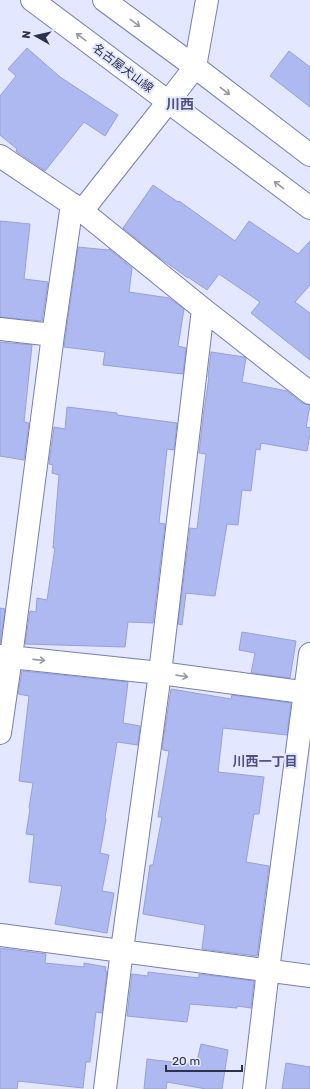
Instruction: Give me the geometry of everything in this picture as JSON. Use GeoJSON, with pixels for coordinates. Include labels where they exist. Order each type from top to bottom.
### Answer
{"type":"FeatureCollection","features":[{"type":"Feature","properties":{"kind":"street","name":"名古屋犬山線"},"geometry":{"type":"LineString","coordinates":[[32,0],[310,208]]}},
{"type":"Feature","properties":{"kind":"street"},"geometry":{"type":"LineString","coordinates":[[104,0],[310,155]]}},
{"type":"Feature","properties":{"kind":"street"},"geometry":{"type":"LineString","coordinates":[[0,733],[5,657],[53,335],[77,207],[168,102],[194,67],[207,0]]}},
{"type":"Feature","properties":{"kind":"street"},"geometry":{"type":"LineString","coordinates":[[0,156],[77,207],[203,309],[310,392]]}},
{"type":"Feature","properties":{"kind":"street"},"geometry":{"type":"LineString","coordinates":[[105,1089],[122,950],[160,673],[203,309]]}},
{"type":"Feature","properties":{"kind":"street"},"geometry":{"type":"LineString","coordinates":[[0,329],[53,335]]}},
{"type":"Feature","properties":{"kind":"street"},"geometry":{"type":"LineString","coordinates":[[254,1089],[268,970],[307,693],[310,654]]}},
{"type":"Feature","properties":{"kind":"street"},"geometry":{"type":"LineString","coordinates":[[5,657],[160,673],[307,693]]}},
{"type":"Feature","properties":{"kind":"street"},"geometry":{"type":"LineString","coordinates":[[0,935],[310,976]]}},
{"type":"Feature","properties":{"kind":"building"},"geometry":{"type":"Polygon","coordinates":[[[27,48],[60,77],[118,115],[105,136],[84,122],[45,171],[16,151],[17,149],[0,135],[0,96],[16,76],[8,69],[27,48]]]}},
{"type":"Feature","properties":{"kind":"building"},"geometry":{"type":"Polygon","coordinates":[[[289,51],[310,67],[310,107],[270,76],[289,51]]]}},
{"type":"Feature","properties":{"kind":"building"},"geometry":{"type":"Polygon","coordinates":[[[153,185],[178,202],[179,201],[235,241],[249,221],[298,254],[310,241],[310,285],[295,302],[310,313],[310,360],[251,313],[260,302],[219,274],[207,290],[156,255],[123,228],[153,185]]]}},
{"type":"Feature","properties":{"kind":"building"},"geometry":{"type":"Polygon","coordinates":[[[0,221],[30,224],[24,279],[48,282],[42,321],[0,317],[0,221]]]}},
{"type":"Feature","properties":{"kind":"building"},"geometry":{"type":"Polygon","coordinates":[[[78,247],[109,249],[132,268],[129,292],[169,298],[184,309],[178,346],[186,348],[183,374],[103,365],[105,352],[64,347],[78,247]]]}},
{"type":"Feature","properties":{"kind":"building"},"geometry":{"type":"Polygon","coordinates":[[[0,342],[32,345],[24,422],[29,423],[24,460],[0,456],[0,342]]]}},
{"type":"Feature","properties":{"kind":"building"},"geometry":{"type":"Polygon","coordinates":[[[211,352],[246,358],[242,382],[287,391],[302,403],[310,405],[306,427],[310,428],[310,434],[307,451],[261,443],[260,450],[256,449],[251,491],[242,490],[238,525],[227,524],[215,596],[186,593],[182,625],[178,624],[190,528],[197,529],[206,454],[199,453],[211,352]]]}},
{"type":"Feature","properties":{"kind":"building"},"geometry":{"type":"Polygon","coordinates":[[[67,407],[117,413],[117,415],[177,423],[174,450],[167,449],[159,523],[165,524],[153,623],[128,622],[125,647],[25,644],[30,611],[36,612],[37,598],[47,600],[55,548],[53,548],[59,475],[52,473],[53,465],[49,464],[54,427],[65,429],[67,407]]]}},
{"type":"Feature","properties":{"kind":"building"},"geometry":{"type":"Polygon","coordinates":[[[0,608],[5,609],[0,644],[0,608]]]}},
{"type":"Feature","properties":{"kind":"building"},"geometry":{"type":"Polygon","coordinates":[[[242,632],[296,641],[290,678],[251,673],[255,653],[239,650],[242,632]]]}},
{"type":"Feature","properties":{"kind":"building"},"geometry":{"type":"Polygon","coordinates":[[[22,671],[128,682],[123,723],[140,726],[138,745],[117,742],[100,853],[109,855],[102,891],[114,893],[107,933],[55,924],[62,886],[29,882],[34,835],[26,834],[33,783],[19,781],[29,696],[18,694],[22,671]]]}},
{"type":"Feature","properties":{"kind":"building"},"geometry":{"type":"Polygon","coordinates":[[[171,689],[231,699],[232,695],[291,703],[287,735],[223,728],[218,772],[264,777],[259,814],[254,814],[246,862],[269,866],[257,956],[202,949],[205,925],[143,914],[150,865],[153,865],[162,817],[158,817],[169,751],[163,750],[162,748],[171,689]]]}},
{"type":"Feature","properties":{"kind":"building"},"geometry":{"type":"Polygon","coordinates":[[[0,948],[46,954],[45,963],[84,967],[84,963],[106,967],[105,971],[107,971],[102,1013],[96,1012],[90,1062],[86,1062],[83,1088],[18,1081],[17,1089],[0,1089],[0,948]]]}},
{"type":"Feature","properties":{"kind":"building"},"geometry":{"type":"Polygon","coordinates":[[[148,972],[199,978],[199,974],[254,981],[251,1008],[190,1004],[187,1022],[127,1016],[132,974],[148,976],[148,972]]]}},
{"type":"Feature","properties":{"kind":"building"},"geometry":{"type":"Polygon","coordinates":[[[201,1044],[228,1050],[222,1089],[206,1089],[167,1082],[166,1089],[144,1089],[147,1059],[196,1065],[201,1044]]]}},
{"type":"Feature","properties":{"kind":"building"},"geometry":{"type":"Polygon","coordinates":[[[286,1063],[310,1067],[310,1089],[282,1089],[286,1063]]]}},
{"type":"Feature","properties":{"kind":"district","name":"川西"},"geometry":{"type":"Point","coordinates":[180,104]}},
{"type":"Feature","properties":{"kind":"district","name":"川西一丁目"},"geometry":{"type":"Point","coordinates":[265,761]}}]}
